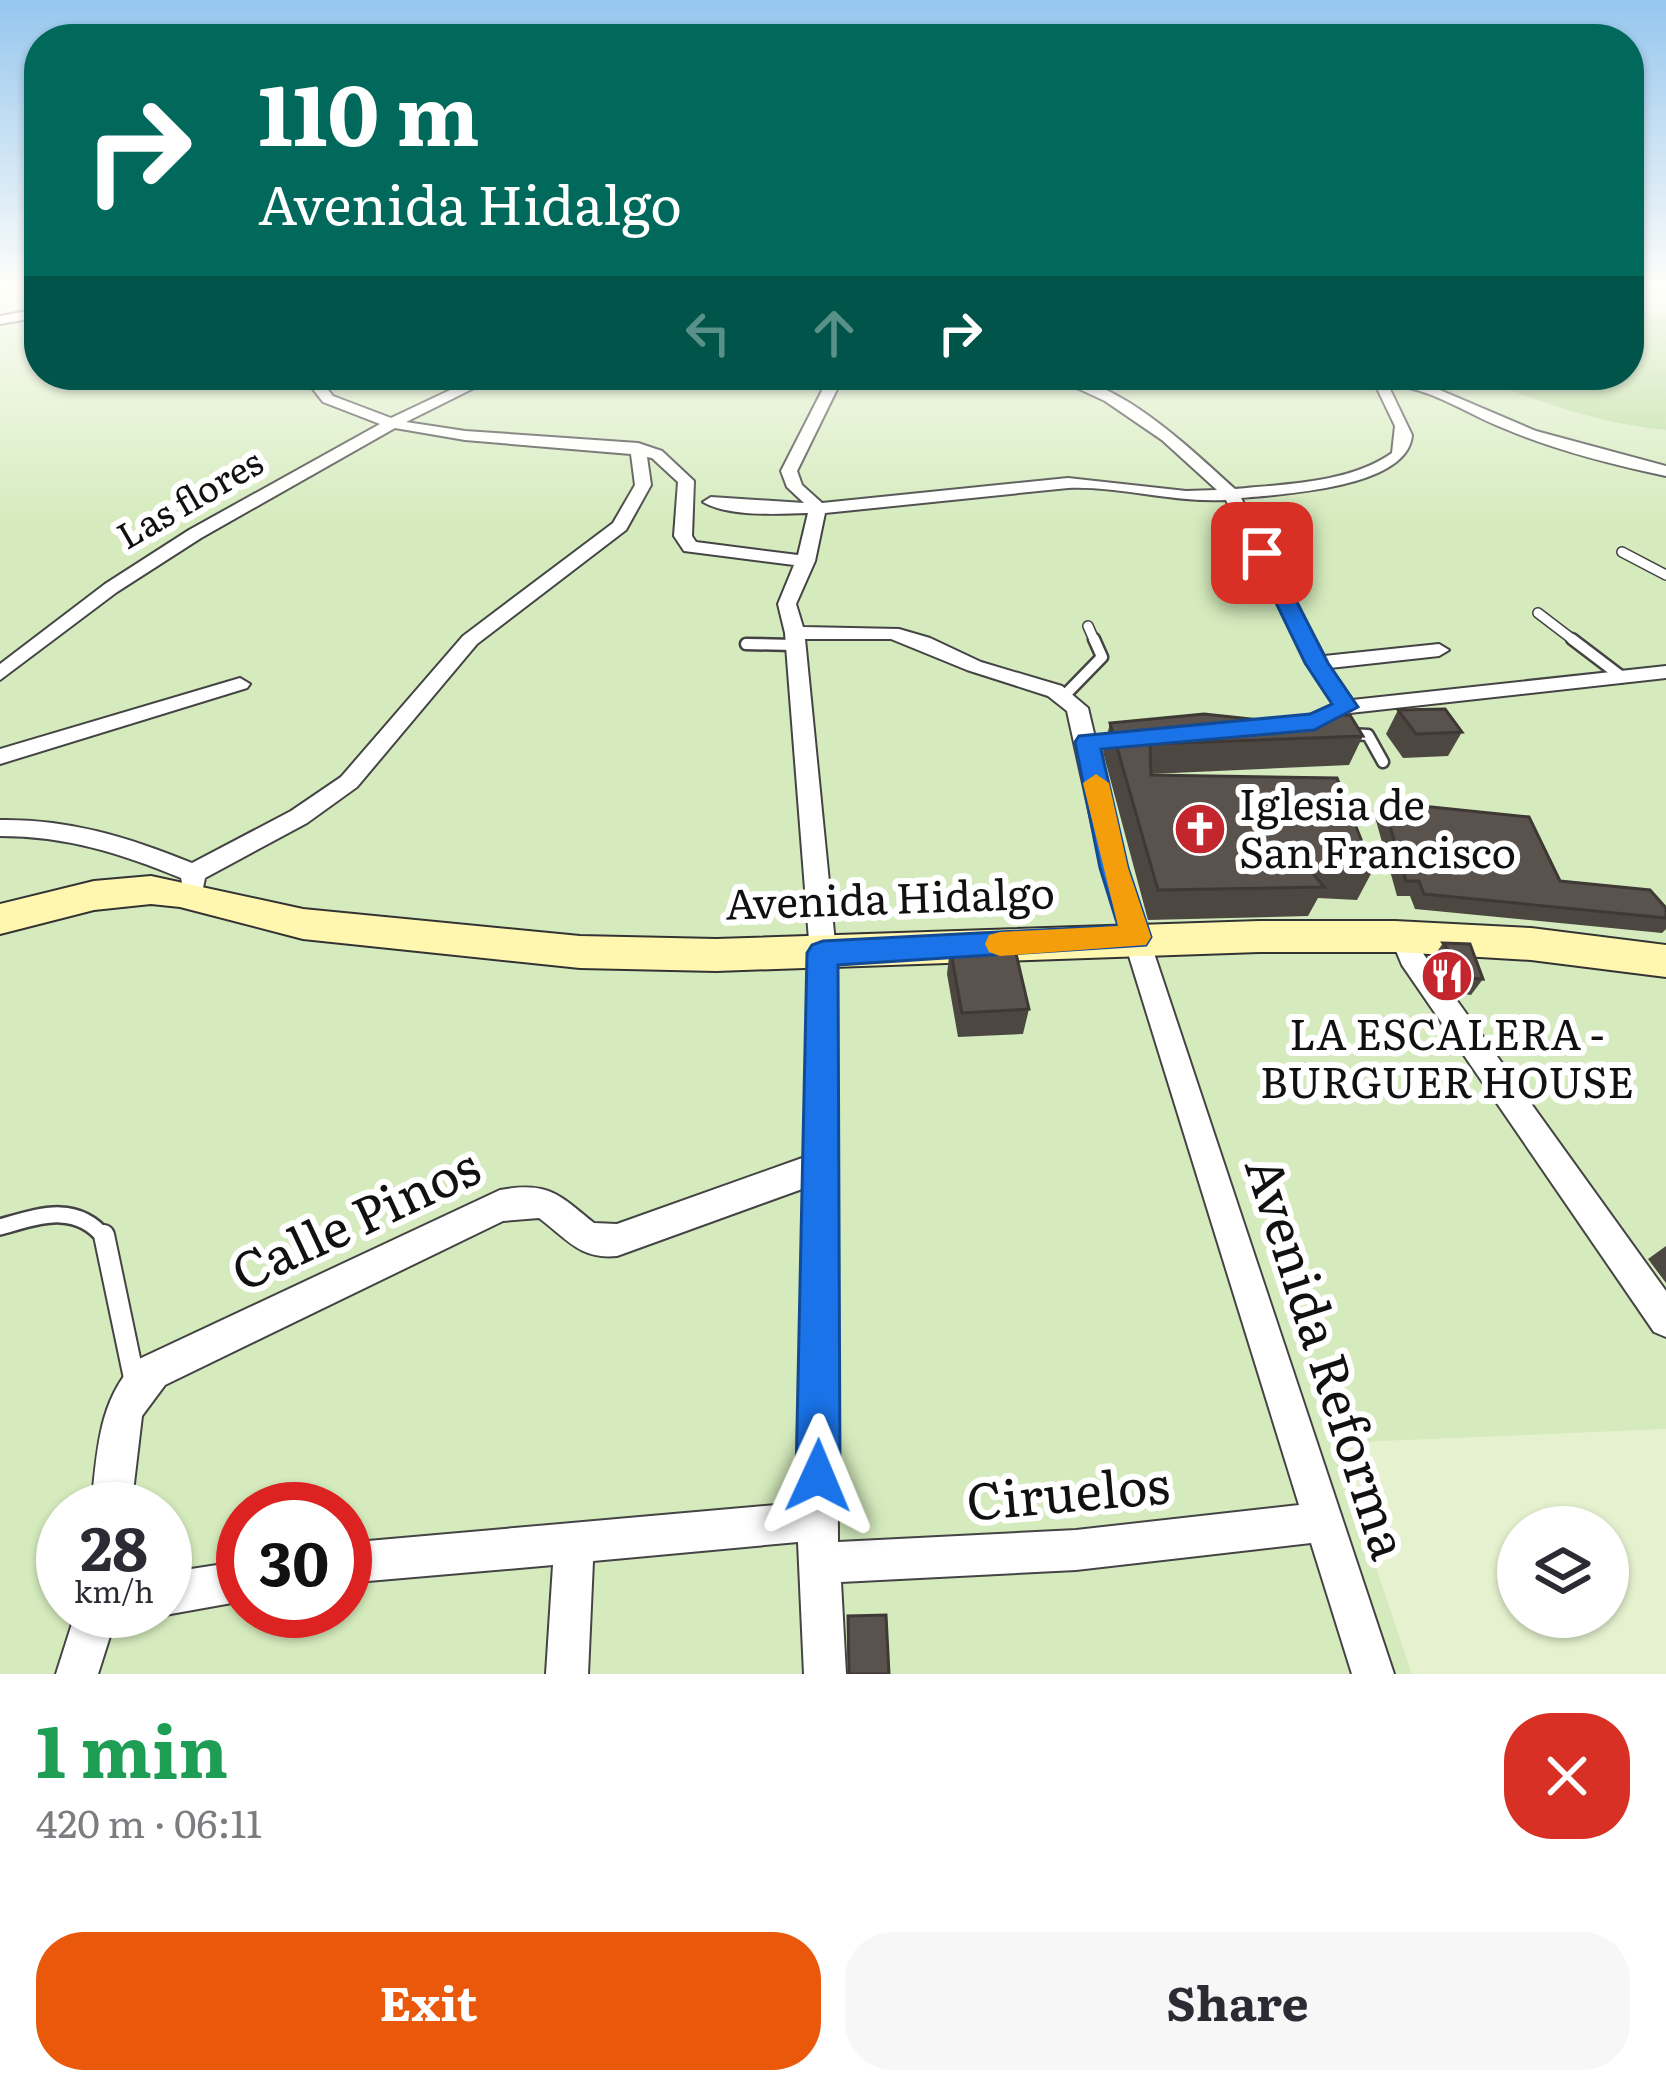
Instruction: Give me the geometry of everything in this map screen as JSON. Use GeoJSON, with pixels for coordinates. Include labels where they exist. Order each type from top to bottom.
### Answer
{"type":"FeatureCollection","features":[{"type":"Feature","properties":{"kind":"main road","name":"Avenida Hidalgo"},"geometry":{"type":"LineString","coordinates":[[0,919],[118,893],[193,884],[266,917],[554,950],[823,953],[1136,937],[1402,934],[1666,961]]}},
{"type":"Feature","properties":{"kind":"street"},"geometry":{"type":"LineString","coordinates":[[316,390],[389,427],[638,448],[667,460],[686,481],[683,536],[690,547],[806,561]]}},
{"type":"Feature","properties":{"kind":"street","name":"Las flores"},"geometry":{"type":"LineString","coordinates":[[0,674],[128,577],[459,390]]}},
{"type":"Feature","properties":{"kind":"street"},"geometry":{"type":"LineString","coordinates":[[817,507],[795,488],[789,471],[830,390]]}},
{"type":"Feature","properties":{"kind":"street"},"geometry":{"type":"LineString","coordinates":[[1091,390],[1167,437],[1231,494],[1317,663],[1346,707]]}},
{"type":"Feature","properties":{"kind":"street"},"geometry":{"type":"LineString","coordinates":[[711,502],[817,507],[1067,482],[1168,495],[1231,494],[1324,480],[1391,463],[1406,440],[1385,390]]}},
{"type":"Feature","properties":{"kind":"street"},"geometry":{"type":"LineString","coordinates":[[1430,390],[1541,437],[1611,460],[1666,471]]}},
{"type":"Feature","properties":{"kind":"street"},"geometry":{"type":"LineString","coordinates":[[0,828],[43,826],[101,835],[193,884],[349,782],[470,640],[620,526],[643,485],[638,448]]}},
{"type":"Feature","properties":{"kind":"street"},"geometry":{"type":"LineString","coordinates":[[817,507],[806,561],[787,604],[795,639],[823,953],[817,1520],[825,1674]]}},
{"type":"Feature","properties":{"kind":"street"},"geometry":{"type":"LineString","coordinates":[[795,639],[892,633],[1065,695]]}},
{"type":"Feature","properties":{"kind":"street"},"geometry":{"type":"LineString","coordinates":[[1317,663],[1439,650]]}},
{"type":"Feature","properties":{"kind":"street"},"geometry":{"type":"LineString","coordinates":[[1273,724],[1314,722],[1346,707],[1666,672]]}},
{"type":"Feature","properties":{"kind":"street"},"geometry":{"type":"LineString","coordinates":[[0,757],[240,684]]}},
{"type":"Feature","properties":{"kind":"street","name":"Avenida Reforma"},"geometry":{"type":"LineString","coordinates":[[1065,695],[1097,741],[1114,868],[1373,1674]]}},
{"type":"Feature","properties":{"kind":"street"},"geometry":{"type":"LineString","coordinates":[[1402,934],[1411,957],[1666,1320]]}},
{"type":"Feature","properties":{"kind":"street","name":"Calle Pinos"},"geometry":{"type":"LineString","coordinates":[[135,1385],[172,1362],[526,1198],[541,1199],[588,1238],[605,1242],[641,1234],[822,1166]]}},
{"type":"Feature","properties":{"kind":"street"},"geometry":{"type":"LineString","coordinates":[[114,1482],[123,1413],[135,1385]]}},
{"type":"Feature","properties":{"kind":"street"},"geometry":{"type":"LineString","coordinates":[[372,1561],[817,1520]]}},
{"type":"Feature","properties":{"kind":"street","name":"Ciruelos"},"geometry":{"type":"LineString","coordinates":[[820,1563],[1055,1551],[1326,1522]]}},
{"type":"Feature","properties":{"kind":"street"},"geometry":{"type":"LineString","coordinates":[[567,1674],[574,1542]]}},
{"type":"Feature","properties":{"kind":"street"},"geometry":{"type":"LineString","coordinates":[[77,1674],[88,1638]]}},
{"type":"Feature","properties":{"kind":"lane"},"geometry":{"type":"LineString","coordinates":[[1622,552],[1666,575]]}},
{"type":"Feature","properties":{"kind":"lane"},"geometry":{"type":"LineString","coordinates":[[1538,613],[1622,677]]}},
{"type":"Feature","properties":{"kind":"lane"},"geometry":{"type":"LineString","coordinates":[[1065,695],[1102,657],[1088,626]]}},
{"type":"Feature","properties":{"kind":"lane"},"geometry":{"type":"LineString","coordinates":[[746,644],[795,639]]}},
{"type":"Feature","properties":{"kind":"lane"},"geometry":{"type":"LineString","coordinates":[[1294,736],[1368,735],[1383,762]]}},
{"type":"Feature","properties":{"kind":"lane"},"geometry":{"type":"LineString","coordinates":[[0,1227],[52,1213],[83,1217],[104,1235],[135,1385]]}},
{"type":"Feature","properties":{"kind":"green space"},"geometry":{"type":"Polygon","coordinates":[[[0,366],[24,366],[24,390],[1644,390],[1644,366],[1666,366],[1666,1674],[0,1674],[0,366]]]}},
{"type":"Feature","properties":{"kind":"green space"},"geometry":{"type":"Polygon","coordinates":[[[1644,366],[1666,366],[1666,430],[1616,423],[1510,390],[1644,390],[1644,366]]]}},
{"type":"Feature","properties":{"kind":"green space"},"geometry":{"type":"Polygon","coordinates":[[[1666,1429],[1666,1674],[1412,1674],[1334,1443],[1666,1429]]]}},
{"type":"Feature","properties":{"kind":"building"},"geometry":{"type":"Polygon","coordinates":[[[1445,709],[1462,732],[1416,734],[1398,710],[1445,709]]]}},
{"type":"Feature","properties":{"kind":"building"},"geometry":{"type":"Polygon","coordinates":[[[1204,714],[1260,720],[1350,715],[1363,736],[1150,744],[1151,775],[1337,778],[1373,870],[1307,866],[1324,887],[1158,890],[1110,723],[1204,714]]]}},
{"type":"Feature","properties":{"kind":"building"},"geometry":{"type":"Polygon","coordinates":[[[1383,802],[1529,817],[1560,881],[1650,890],[1666,908],[1666,918],[1424,894],[1419,881],[1406,881],[1383,802]]]}},
{"type":"Feature","properties":{"kind":"building"},"geometry":{"type":"Polygon","coordinates":[[[1443,943],[1470,944],[1483,979],[1469,978],[1443,943]]]}},
{"type":"Feature","properties":{"kind":"building"},"geometry":{"type":"Polygon","coordinates":[[[1014,945],[1029,1009],[962,1013],[950,948],[1014,945]]]}},
{"type":"Feature","properties":{"kind":"building"},"geometry":{"type":"Polygon","coordinates":[[[886,1615],[889,1674],[849,1674],[848,1616],[886,1615]]]}},
{"type":"Feature","properties":{"kind":"slow traffic"},"geometry":{"type":"LineString","coordinates":[[1000,944],[1136,937],[1114,868],[1096,783]]}},
{"type":"Feature","properties":{"kind":"place","name":"Iglesia de San Francisco"},"geometry":{"type":"Point","coordinates":[1200,829]}},
{"type":"Feature","properties":{"kind":"place","name":"LA ESCALERA - BURGUER HOUSE"},"geometry":{"type":"Point","coordinates":[1447,976]}},
{"type":"Feature","properties":{"kind":"route"},"geometry":{"type":"LineString","coordinates":[[818,1476],[823,953],[1136,937],[1114,868],[1088,742],[1314,722],[1346,707],[1317,663],[1262,553]]}}]}
